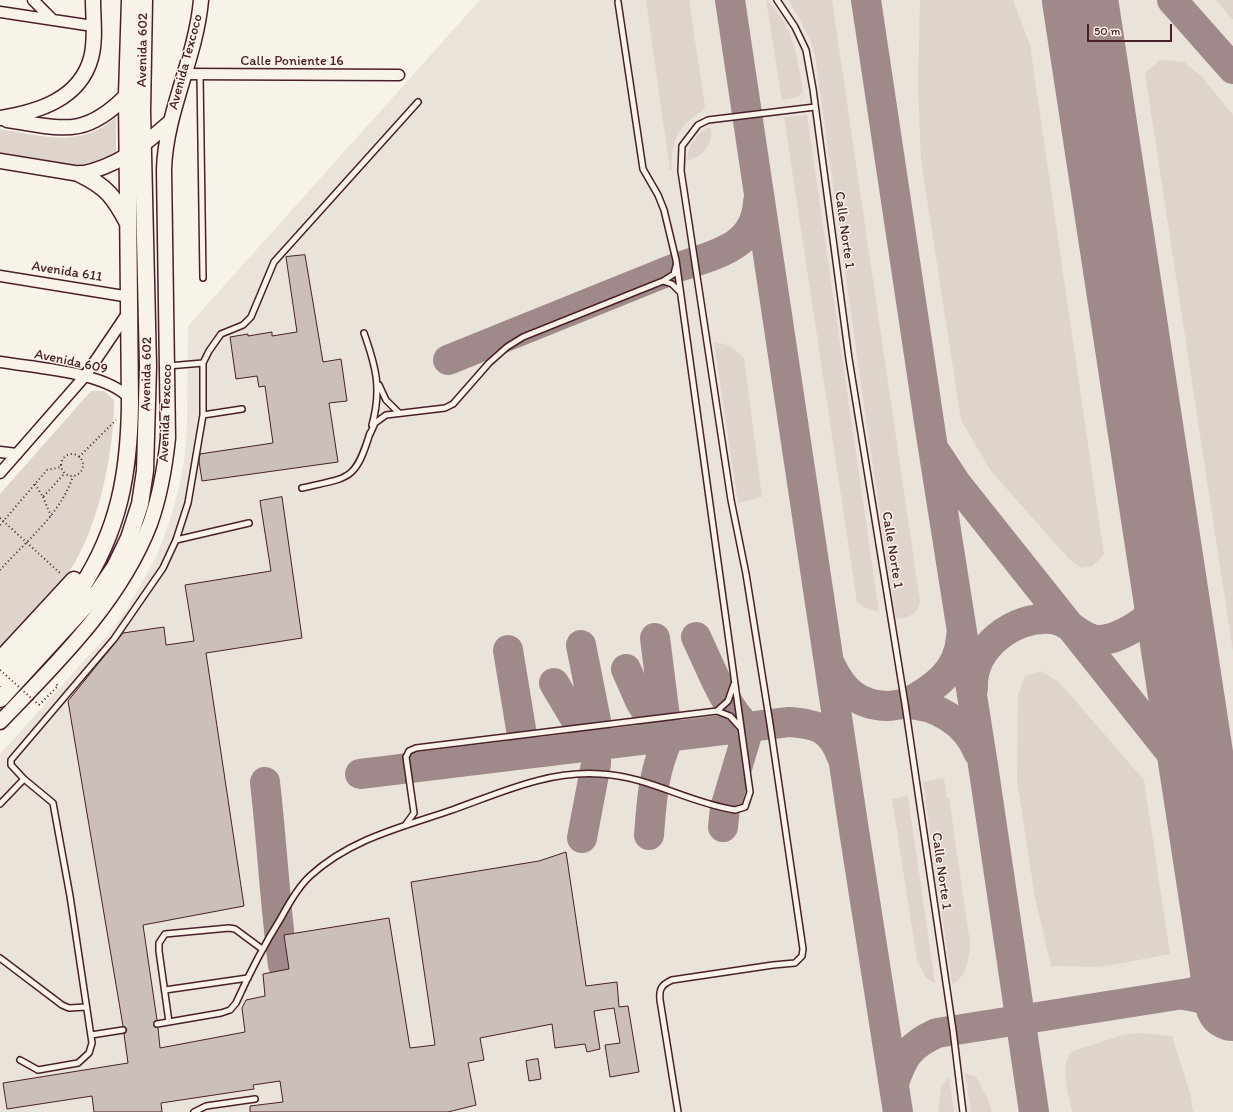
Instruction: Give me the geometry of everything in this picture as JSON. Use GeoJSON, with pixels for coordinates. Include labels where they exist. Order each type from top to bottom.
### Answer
{"type":"FeatureCollection","features":[{"type":"Feature","properties":{"kind":"main road"},"geometry":{"type":"LineString","coordinates":[[0,119],[51,104],[73,89],[84,74],[92,57],[93,0]]}},
{"type":"Feature","properties":{"kind":"main road","name":"Avenida 602"},"geometry":{"type":"LineString","coordinates":[[0,678],[80,588],[99,559],[116,518],[123,490],[130,433],[127,95],[130,0]]}},
{"type":"Feature","properties":{"kind":"main road","name":"Avenida 602"},"geometry":{"type":"LineString","coordinates":[[0,699],[98,592],[107,580],[129,538],[140,504],[145,471],[148,366],[143,146],[144,0]]}},
{"type":"Feature","properties":{"kind":"main road","name":"Avenida Texcoco"},"geometry":{"type":"LineString","coordinates":[[0,722],[47,673],[121,583],[142,544],[157,503],[166,460],[168,423],[164,169],[169,123],[197,31],[201,0]]}},
{"type":"Feature","properties":{"kind":"main road"},"geometry":{"type":"LineString","coordinates":[[0,119],[64,128],[81,126],[103,116],[127,95]]}},
{"type":"Feature","properties":{"kind":"main road","name":"Avenida Texcoco"},"geometry":{"type":"LineString","coordinates":[[80,174],[104,168],[128,156],[143,146],[169,123]]}},
{"type":"Feature","properties":{"kind":"main road"},"geometry":{"type":"LineString","coordinates":[[0,161],[80,174],[105,188],[121,209],[129,226]]}},
{"type":"Feature","properties":{"kind":"main road","name":"Avenida 602"},"geometry":{"type":"LineString","coordinates":[[0,660],[71,582],[99,559]]}},
{"type":"Feature","properties":{"kind":"street"},"geometry":{"type":"LineString","coordinates":[[33,0],[53,20]]}},
{"type":"Feature","properties":{"kind":"street"},"geometry":{"type":"LineString","coordinates":[[0,12],[93,26]]}},
{"type":"Feature","properties":{"kind":"street","name":"Calle Poniente 16"},"geometry":{"type":"LineString","coordinates":[[184,74],[399,75]]}},
{"type":"Feature","properties":{"kind":"street","name":"Avenida 611"},"geometry":{"type":"LineString","coordinates":[[0,276],[130,303]]}},
{"type":"Feature","properties":{"kind":"street"},"geometry":{"type":"LineString","coordinates":[[0,473],[85,376],[130,303]]}},
{"type":"Feature","properties":{"kind":"street","name":"Avenida 609"},"geometry":{"type":"LineString","coordinates":[[0,362],[85,376],[112,385],[125,393],[130,402]]}},
{"type":"Feature","properties":{"kind":"street"},"geometry":{"type":"LineString","coordinates":[[0,452],[17,454]]}},
{"type":"Feature","properties":{"kind":"lane","name":"Calle Norte 1"},"geometry":{"type":"LineString","coordinates":[[777,0],[795,27],[806,50],[849,359],[905,704],[953,1030],[963,1112]]}},
{"type":"Feature","properties":{"kind":"lane"},"geometry":{"type":"LineString","coordinates":[[157,1024],[214,1015],[230,1010],[236,1003],[262,949],[299,889],[310,876],[349,848],[376,835],[543,778],[582,773],[609,774],[725,808],[738,810],[745,807],[750,795],[676,260],[664,210],[658,195],[643,169],[618,2]]}},
{"type":"Feature","properties":{"kind":"lane"},"geometry":{"type":"LineString","coordinates":[[200,74],[202,278]]}},
{"type":"Feature","properties":{"kind":"lane"},"geometry":{"type":"LineString","coordinates":[[20,1060],[38,1070],[78,1063],[89,1053],[92,1043],[70,896],[54,803],[11,765],[11,760],[114,639],[153,585],[176,540],[188,504],[203,415],[203,363],[221,334],[244,326],[251,317],[274,262],[418,102]]}},
{"type":"Feature","properties":{"kind":"lane"},"geometry":{"type":"LineString","coordinates":[[678,1112],[660,1000],[660,988],[672,980],[773,965],[795,964],[802,956],[803,949],[770,724],[746,574],[731,500],[694,262],[680,154],[682,146],[692,131],[698,125],[708,120],[814,107]]}},
{"type":"Feature","properties":{"kind":"lane"},"geometry":{"type":"LineString","coordinates":[[370,434],[378,419],[386,415],[445,408],[450,406],[498,355],[523,337],[663,281],[674,274],[676,260]]}},
{"type":"Feature","properties":{"kind":"lane"},"geometry":{"type":"LineString","coordinates":[[663,281],[676,286],[681,293]]}},
{"type":"Feature","properties":{"kind":"lane"},"geometry":{"type":"LineString","coordinates":[[364,332],[378,381],[386,400],[399,413]]}},
{"type":"Feature","properties":{"kind":"lane"},"geometry":{"type":"LineString","coordinates":[[168,366],[203,363]]}},
{"type":"Feature","properties":{"kind":"lane"},"geometry":{"type":"LineString","coordinates":[[302,488],[343,478],[350,475],[355,470],[362,457],[370,434],[378,402],[378,381]]}},
{"type":"Feature","properties":{"kind":"lane"},"geometry":{"type":"LineString","coordinates":[[203,415],[242,409]]}},
{"type":"Feature","properties":{"kind":"lane"},"geometry":{"type":"LineString","coordinates":[[176,540],[249,523]]}},
{"type":"Feature","properties":{"kind":"lane"},"geometry":{"type":"LineString","coordinates":[[717,711],[729,699],[735,682]]}},
{"type":"Feature","properties":{"kind":"lane"},"geometry":{"type":"LineString","coordinates":[[405,825],[414,813],[406,759],[409,751],[416,748],[717,711],[730,716],[741,729]]}},
{"type":"Feature","properties":{"kind":"lane"},"geometry":{"type":"LineString","coordinates":[[0,804],[24,778]]}},
{"type":"Feature","properties":{"kind":"lane"},"geometry":{"type":"LineString","coordinates":[[414,813],[426,818]]}},
{"type":"Feature","properties":{"kind":"lane"},"geometry":{"type":"LineString","coordinates":[[169,1022],[159,952],[159,943],[166,934],[229,928],[235,929],[262,949]]}},
{"type":"Feature","properties":{"kind":"lane"},"geometry":{"type":"LineString","coordinates":[[0,958],[62,1005],[69,1008],[86,1007]]}},
{"type":"Feature","properties":{"kind":"lane"},"geometry":{"type":"LineString","coordinates":[[165,990],[248,978]]}},
{"type":"Feature","properties":{"kind":"lane"},"geometry":{"type":"LineString","coordinates":[[91,1035],[123,1030]]}},
{"type":"Feature","properties":{"kind":"lane"},"geometry":{"type":"LineString","coordinates":[[194,1112],[206,1106],[255,1099]]}},
{"type":"Feature","properties":{"kind":"path"},"geometry":{"type":"LineString","coordinates":[[79,457],[130,402]]}},
{"type":"Feature","properties":{"kind":"path"},"geometry":{"type":"LineString","coordinates":[[0,570],[51,516],[67,491],[74,476],[78,474],[83,466],[79,457],[69,454],[64,457],[61,467],[64,474]]}},
{"type":"Feature","properties":{"kind":"path"},"geometry":{"type":"LineString","coordinates":[[0,525],[47,470],[61,467]]}},
{"type":"Feature","properties":{"kind":"path"},"geometry":{"type":"LineString","coordinates":[[64,474],[74,476]]}},
{"type":"Feature","properties":{"kind":"path"},"geometry":{"type":"LineString","coordinates":[[43,497],[64,474]]}},
{"type":"Feature","properties":{"kind":"path"},"geometry":{"type":"LineString","coordinates":[[35,484],[43,497],[51,516]]}},
{"type":"Feature","properties":{"kind":"path"},"geometry":{"type":"LineString","coordinates":[[0,518],[71,582]]}},
{"type":"Feature","properties":{"kind":"path"},"geometry":{"type":"LineString","coordinates":[[0,670],[39,705],[58,686]]}},
{"type":"Feature","properties":{"kind":"shaded area"},"geometry":{"type":"Polygon","coordinates":[[[480,0],[1233,0],[1233,1112],[0,1112],[0,754],[110,632],[128,607],[157,555],[170,520],[179,488],[184,461],[187,430],[188,326],[480,0]]]}},
{"type":"Feature","properties":{"kind":"shaded area"},"geometry":{"type":"Polygon","coordinates":[[[646,0],[689,0],[705,107],[687,122],[678,134],[673,147],[672,169],[670,170],[646,0]]]}},
{"type":"Feature","properties":{"kind":"shaded area"},"geometry":{"type":"Polygon","coordinates":[[[766,0],[782,19],[788,30],[796,54],[803,91],[798,97],[782,100],[766,0]]]}},
{"type":"Feature","properties":{"kind":"shaded area"},"geometry":{"type":"Polygon","coordinates":[[[789,0],[832,0],[920,601],[915,612],[908,616],[896,619],[861,385],[815,56],[810,39],[789,0]]]}},
{"type":"Feature","properties":{"kind":"shaded area"},"geometry":{"type":"Polygon","coordinates":[[[920,0],[1013,0],[1030,45],[1104,555],[1092,566],[1081,568],[1069,559],[991,471],[961,420],[921,160],[918,87],[920,0]]]}},
{"type":"Feature","properties":{"kind":"shaded area"},"geometry":{"type":"Polygon","coordinates":[[[1216,0],[1233,0],[1233,20],[1216,0]]]}},
{"type":"Feature","properties":{"kind":"shaded area"},"geometry":{"type":"Polygon","coordinates":[[[1160,60],[1184,62],[1201,76],[1233,115],[1233,652],[1145,73],[1160,60]]]}},
{"type":"Feature","properties":{"kind":"shaded area"},"geometry":{"type":"Polygon","coordinates":[[[807,115],[879,612],[868,609],[857,602],[784,117],[807,115]]]}},
{"type":"Feature","properties":{"kind":"shaded area"},"geometry":{"type":"Polygon","coordinates":[[[116,117],[116,156],[83,168],[0,155],[0,129],[47,137],[75,137],[102,127],[116,117]]]}},
{"type":"Feature","properties":{"kind":"shaded area"},"geometry":{"type":"Polygon","coordinates":[[[707,128],[711,128],[711,139],[706,149],[698,157],[687,160],[693,141],[707,128]]]}},
{"type":"Feature","properties":{"kind":"shaded area"},"geometry":{"type":"Polygon","coordinates":[[[714,342],[731,346],[744,358],[762,497],[738,503],[714,342]]]}},
{"type":"Feature","properties":{"kind":"shaded area"},"geometry":{"type":"Polygon","coordinates":[[[91,391],[104,391],[114,400],[111,446],[107,470],[94,519],[74,564],[62,582],[0,650],[0,494],[91,391]]]}},
{"type":"Feature","properties":{"kind":"shaded area"},"geometry":{"type":"Polygon","coordinates":[[[1041,671],[1059,682],[1144,780],[1170,954],[1101,967],[1051,966],[1035,898],[1017,780],[1018,695],[1025,676],[1041,671]]]}},
{"type":"Feature","properties":{"kind":"shaded area"},"geometry":{"type":"Polygon","coordinates":[[[944,778],[947,798],[949,798],[970,943],[968,961],[964,972],[957,981],[952,984],[923,782],[944,778]]]}},
{"type":"Feature","properties":{"kind":"shaded area"},"geometry":{"type":"Polygon","coordinates":[[[908,796],[935,983],[926,978],[917,960],[892,799],[908,796]]]}},
{"type":"Feature","properties":{"kind":"shaded area"},"geometry":{"type":"Polygon","coordinates":[[[1139,1033],[1172,1036],[1190,1093],[1193,1112],[1072,1112],[1065,1071],[1066,1063],[1073,1051],[1123,1035],[1139,1033]]]}},
{"type":"Feature","properties":{"kind":"shaded area"},"geometry":{"type":"Polygon","coordinates":[[[965,1073],[976,1077],[986,1095],[992,1112],[971,1112],[965,1073]]]}},
{"type":"Feature","properties":{"kind":"shaded area"},"geometry":{"type":"Polygon","coordinates":[[[949,1077],[954,1112],[938,1112],[941,1087],[949,1077]]]}},
{"type":"Feature","properties":{"kind":"building"},"geometry":{"type":"Polygon","coordinates":[[[305,255],[323,362],[341,359],[347,401],[329,403],[338,462],[202,481],[199,461],[200,454],[273,443],[265,386],[259,387],[257,376],[236,379],[230,337],[272,332],[272,336],[297,332],[286,257],[305,255]]]}},
{"type":"Feature","properties":{"kind":"building"},"geometry":{"type":"Polygon","coordinates":[[[282,497],[302,638],[206,653],[244,906],[143,925],[157,1020],[153,1024],[158,1028],[160,1048],[245,1032],[242,1008],[246,1000],[265,996],[263,974],[289,969],[284,935],[389,918],[410,1048],[435,1045],[411,882],[539,861],[566,852],[586,986],[617,982],[619,1007],[628,1006],[639,1072],[610,1077],[605,1045],[620,1043],[614,1008],[594,1011],[600,1049],[587,1052],[585,1044],[555,1048],[552,1024],[480,1038],[484,1060],[468,1063],[476,1105],[448,1112],[250,1112],[250,1106],[283,1102],[280,1081],[253,1085],[254,1089],[161,1103],[162,1112],[94,1112],[92,1096],[7,1109],[3,1083],[128,1063],[124,1034],[127,1029],[123,1026],[68,701],[123,633],[164,627],[166,645],[194,641],[185,585],[271,571],[260,501],[282,497]]]}},
{"type":"Feature","properties":{"kind":"building"},"geometry":{"type":"Polygon","coordinates":[[[538,1059],[541,1079],[529,1081],[526,1061],[538,1059]]]}},
{"type":"Feature","properties":{"kind":"taxiway"},"geometry":{"type":"LineString","coordinates":[[730,0],[853,824],[898,1112]]}},
{"type":"Feature","properties":{"kind":"taxiway"},"geometry":{"type":"LineString","coordinates":[[866,0],[931,435],[983,765],[1034,1112]]}},
{"type":"Feature","properties":{"kind":"taxiway"},"geometry":{"type":"LineString","coordinates":[[1085,35],[1085,14],[1090,0]]}},
{"type":"Feature","properties":{"kind":"taxiway"},"geometry":{"type":"LineString","coordinates":[[1172,0],[1233,69]]}},
{"type":"Feature","properties":{"kind":"taxiway"},"geometry":{"type":"LineString","coordinates":[[448,360],[676,268],[704,259],[730,248],[741,240],[749,230],[755,218],[758,202]]}},
{"type":"Feature","properties":{"kind":"taxiway"},"geometry":{"type":"LineString","coordinates":[[937,454],[956,483],[1186,772],[1194,786],[1203,810]]}},
{"type":"Feature","properties":{"kind":"taxiway"},"geometry":{"type":"LineString","coordinates":[[973,688],[974,673],[979,660],[987,648],[998,637],[1023,622],[1038,619],[1058,620],[1087,637],[1101,640],[1109,639],[1134,627],[1150,615],[1161,599],[1166,579],[1166,567]]}},
{"type":"Feature","properties":{"kind":"taxiway"},"geometry":{"type":"LineString","coordinates":[[696,637],[712,673],[731,708],[748,728]]}},
{"type":"Feature","properties":{"kind":"taxiway"},"geometry":{"type":"LineString","coordinates":[[905,704],[925,692],[943,678],[950,670],[959,649],[961,637]]}},
{"type":"Feature","properties":{"kind":"taxiway"},"geometry":{"type":"LineString","coordinates":[[655,638],[665,717]]}},
{"type":"Feature","properties":{"kind":"taxiway"},"geometry":{"type":"LineString","coordinates":[[581,645],[597,726]]}},
{"type":"Feature","properties":{"kind":"taxiway"},"geometry":{"type":"LineString","coordinates":[[508,650],[522,735]]}},
{"type":"Feature","properties":{"kind":"taxiway"},"geometry":{"type":"LineString","coordinates":[[831,666],[846,689],[853,695],[868,703],[887,706],[905,704],[917,705],[928,707],[949,717],[966,732],[978,752]]}},
{"type":"Feature","properties":{"kind":"taxiway"},"geometry":{"type":"LineString","coordinates":[[626,669],[640,701],[664,738]]}},
{"type":"Feature","properties":{"kind":"taxiway"},"geometry":{"type":"LineString","coordinates":[[554,683],[576,720],[598,746]]}},
{"type":"Feature","properties":{"kind":"taxiway"},"geometry":{"type":"LineString","coordinates":[[360,774],[789,722],[808,724],[823,730],[833,740],[842,757]]}},
{"type":"Feature","properties":{"kind":"taxiway"},"geometry":{"type":"LineString","coordinates":[[723,827],[725,808],[749,728]]}},
{"type":"Feature","properties":{"kind":"taxiway"},"geometry":{"type":"LineString","coordinates":[[649,835],[652,797],[656,774],[669,737]]}},
{"type":"Feature","properties":{"kind":"taxiway"},"geometry":{"type":"LineString","coordinates":[[582,838],[596,764],[596,746]]}},
{"type":"Feature","properties":{"kind":"taxiway"},"geometry":{"type":"LineString","coordinates":[[265,782],[283,965]]}},
{"type":"Feature","properties":{"kind":"taxiway"},"geometry":{"type":"LineString","coordinates":[[1188,994],[1201,989],[1210,981],[1216,971],[1221,948],[1219,911]]}},
{"type":"Feature","properties":{"kind":"taxiway"},"geometry":{"type":"LineString","coordinates":[[894,1083],[904,1058],[909,1052],[920,1042],[937,1033],[1233,986]]}},
{"type":"Feature","properties":{"kind":"taxiway"},"geometry":{"type":"LineString","coordinates":[[1184,995],[1206,1000],[1224,1013],[1233,1025]]}},
{"type":"Feature","properties":{"kind":"runway"},"geometry":{"type":"LineString","coordinates":[[1080,0],[1233,1003]]}}]}
